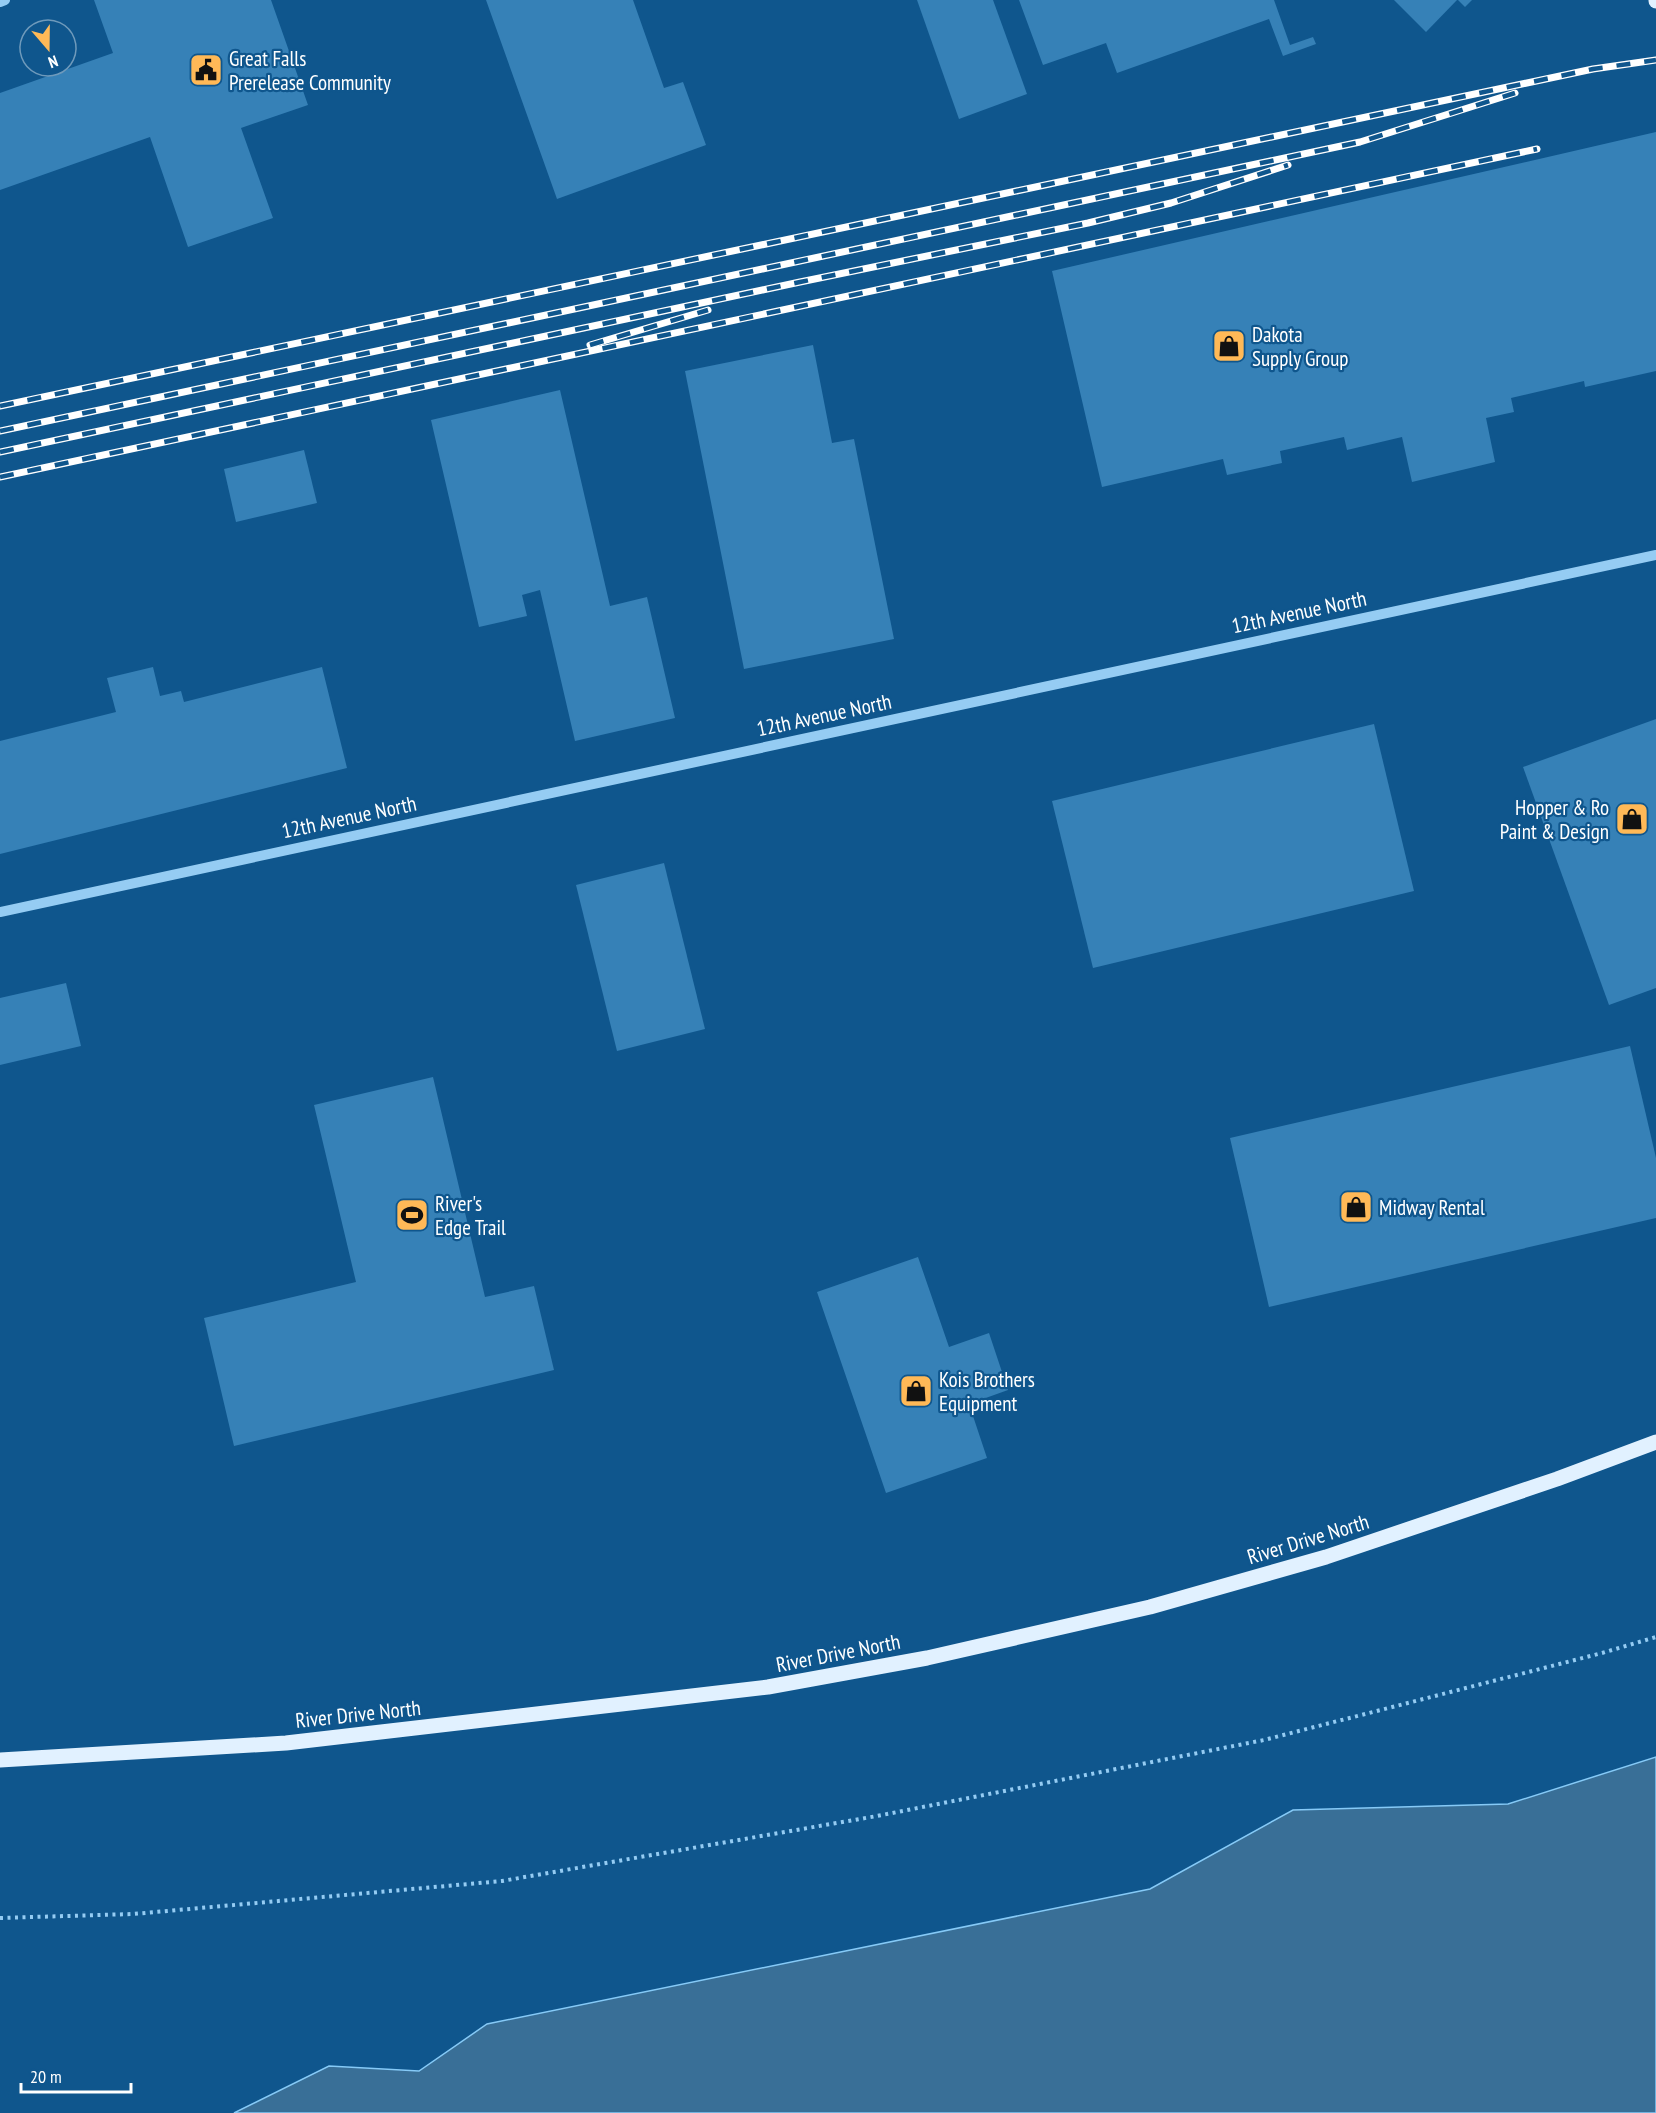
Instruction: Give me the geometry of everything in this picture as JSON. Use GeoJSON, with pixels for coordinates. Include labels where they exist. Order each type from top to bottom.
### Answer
{"type":"FeatureCollection","features":[{"type":"Feature","properties":{"kind":"main road","name":"River Drive North"},"geometry":{"type":"LineString","coordinates":[[0,1760],[286,1743],[768,1687],[915,1660],[1150,1607],[1315,1560],[1557,1479],[1656,1442]]}},
{"type":"Feature","properties":{"kind":"street"},"geometry":{"type":"LineString","coordinates":[[0,2],[5,0]]}},
{"type":"Feature","properties":{"kind":"street","name":"12th Avenue North"},"geometry":{"type":"LineString","coordinates":[[0,912],[1656,555]]}},
{"type":"Feature","properties":{"kind":"path"},"geometry":{"type":"LineString","coordinates":[[0,1918],[133,1914],[502,1881],[877,1815],[1264,1740],[1656,1637]]}},
{"type":"Feature","properties":{"kind":"water"},"geometry":{"type":"Polygon","coordinates":[[[1656,1757],[1656,2113],[234,2113],[329,2066],[419,2071],[487,2024],[1150,1889],[1293,1810],[1508,1804],[1656,1757]]]}},
{"type":"Feature","properties":{"kind":"building"},"geometry":{"type":"Polygon","coordinates":[[[94,0],[271,0],[308,105],[241,128],[273,218],[188,247],[150,137],[0,190],[0,93],[42,78],[78,78],[78,65],[113,53],[94,0]]]}},
{"type":"Feature","properties":{"kind":"building"},"geometry":{"type":"Polygon","coordinates":[[[486,0],[633,0],[664,88],[683,82],[706,145],[557,199],[486,0]]]}},
{"type":"Feature","properties":{"kind":"building"},"geometry":{"type":"Polygon","coordinates":[[[917,0],[993,0],[1027,94],[959,119],[917,0]]]}},
{"type":"Feature","properties":{"kind":"building"},"geometry":{"type":"Polygon","coordinates":[[[1019,0],[1274,0],[1290,45],[1313,37],[1316,44],[1283,56],[1269,19],[1117,73],[1106,43],[1043,65],[1019,0]]]}},
{"type":"Feature","properties":{"kind":"building"},"geometry":{"type":"Polygon","coordinates":[[[1394,0],[1457,0],[1426,32],[1394,0]]]}},
{"type":"Feature","properties":{"kind":"building"},"geometry":{"type":"Polygon","coordinates":[[[1458,0],[1472,0],[1465,7],[1458,0]]]}},
{"type":"Feature","properties":{"kind":"building"},"geometry":{"type":"Polygon","coordinates":[[[1656,132],[1656,371],[1585,387],[1584,381],[1511,398],[1514,412],[1486,418],[1495,462],[1412,482],[1402,437],[1347,450],[1344,437],[1280,451],[1282,463],[1227,475],[1223,459],[1102,487],[1052,271],[1656,132]]]}},
{"type":"Feature","properties":{"kind":"building"},"geometry":{"type":"Polygon","coordinates":[[[813,345],[832,443],[854,439],[894,639],[744,669],[685,371],[813,345]]]}},
{"type":"Feature","properties":{"kind":"building"},"geometry":{"type":"Polygon","coordinates":[[[560,390],[610,606],[647,597],[675,718],[575,741],[540,590],[522,595],[527,616],[479,627],[431,420],[560,390]]]}},
{"type":"Feature","properties":{"kind":"building"},"geometry":{"type":"Polygon","coordinates":[[[304,450],[317,503],[236,522],[224,469],[304,450]]]}},
{"type":"Feature","properties":{"kind":"building"},"geometry":{"type":"Polygon","coordinates":[[[153,667],[160,696],[181,691],[184,702],[322,667],[347,768],[0,854],[0,741],[116,712],[107,678],[153,667]]]}},
{"type":"Feature","properties":{"kind":"building"},"geometry":{"type":"Polygon","coordinates":[[[1656,719],[1656,988],[1609,1005],[1523,767],[1656,719]]]}},
{"type":"Feature","properties":{"kind":"building"},"geometry":{"type":"Polygon","coordinates":[[[1374,724],[1414,891],[1093,968],[1052,801],[1374,724]]]}},
{"type":"Feature","properties":{"kind":"building"},"geometry":{"type":"Polygon","coordinates":[[[664,863],[705,1029],[617,1051],[576,885],[664,863]]]}},
{"type":"Feature","properties":{"kind":"building"},"geometry":{"type":"Polygon","coordinates":[[[66,983],[81,1046],[0,1065],[0,998],[66,983]]]}},
{"type":"Feature","properties":{"kind":"building"},"geometry":{"type":"Polygon","coordinates":[[[1630,1046],[1656,1158],[1656,1218],[1269,1307],[1230,1138],[1630,1046]]]}},
{"type":"Feature","properties":{"kind":"building"},"geometry":{"type":"Polygon","coordinates":[[[433,1077],[485,1297],[534,1286],[554,1370],[234,1446],[204,1318],[356,1282],[314,1105],[433,1077]]]}},
{"type":"Feature","properties":{"kind":"building"},"geometry":{"type":"Polygon","coordinates":[[[918,1257],[949,1347],[989,1333],[1008,1390],[969,1404],[987,1458],[886,1493],[817,1292],[918,1257]]]}},
{"type":"Feature","properties":{"kind":"railway"},"geometry":{"type":"LineString","coordinates":[[0,406],[1593,69],[1656,60]]}},
{"type":"Feature","properties":{"kind":"railway"},"geometry":{"type":"LineString","coordinates":[[0,431],[1360,142],[1515,93]]}},
{"type":"Feature","properties":{"kind":"railway"},"geometry":{"type":"LineString","coordinates":[[0,477],[1537,149]]}},
{"type":"Feature","properties":{"kind":"railway"},"geometry":{"type":"LineString","coordinates":[[0,452],[1088,223],[1171,203],[1288,165]]}},
{"type":"Feature","properties":{"kind":"railway"},"geometry":{"type":"LineString","coordinates":[[590,345],[708,310]]}},
{"type":"Feature","properties":{"kind":"place","name":"Great Falls Prerelease Community"},"geometry":{"type":"Point","coordinates":[206,70]}},
{"type":"Feature","properties":{"kind":"place","name":"Dakota Supply Group"},"geometry":{"type":"Point","coordinates":[1229,346]}},
{"type":"Feature","properties":{"kind":"place","name":"Hopper & Ro Paint & Design"},"geometry":{"type":"Point","coordinates":[1632,819]}},
{"type":"Feature","properties":{"kind":"place","name":"Midway Rental"},"geometry":{"type":"Point","coordinates":[1356,1207]}},
{"type":"Feature","properties":{"kind":"place","name":"River's Edge Trail"},"geometry":{"type":"Point","coordinates":[412,1215]}},
{"type":"Feature","properties":{"kind":"place","name":"Kois Brothers Equipment"},"geometry":{"type":"Point","coordinates":[916,1391]}}]}
